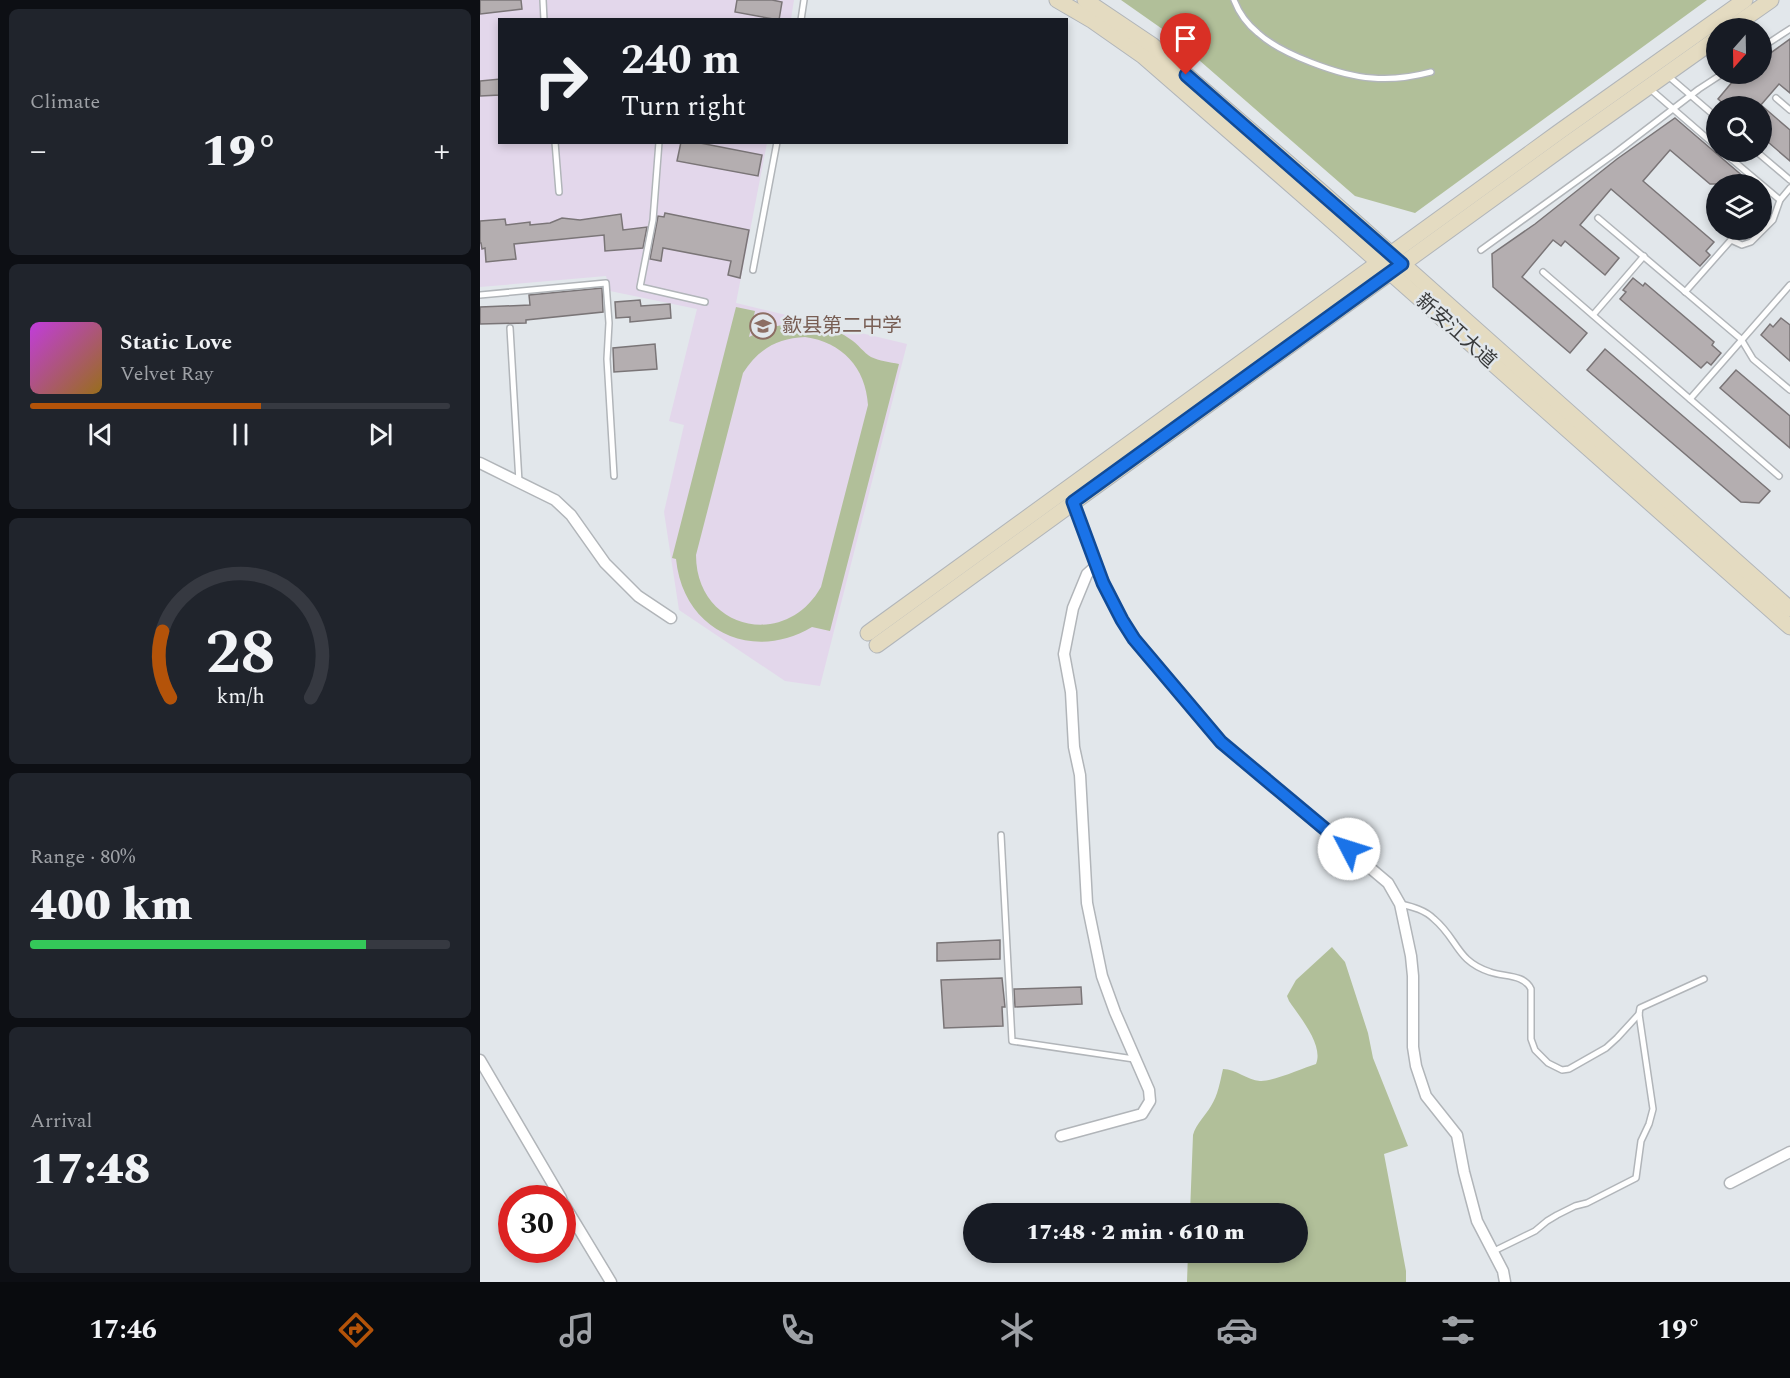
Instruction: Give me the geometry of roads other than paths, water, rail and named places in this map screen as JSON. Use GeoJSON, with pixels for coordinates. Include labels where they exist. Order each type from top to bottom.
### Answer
{"type":"FeatureCollection","features":[{"type":"Feature","properties":{"kind":"street","name":"新安江大道"},"geometry":{"type":"LineString","coordinates":[[1058,0],[1143,56],[1391,263],[1790,609]]}},
{"type":"Feature","properties":{"kind":"street","name":"新安江大道"},"geometry":{"type":"LineString","coordinates":[[1085,0],[1152,45],[1790,627]]}},
{"type":"Feature","properties":{"kind":"street"},"geometry":{"type":"LineString","coordinates":[[1706,46],[1391,263],[872,639],[1073,502],[1391,263],[1745,0]]}},
{"type":"Feature","properties":{"kind":"street"},"geometry":{"type":"LineString","coordinates":[[1745,18],[1771,0]]}},
{"type":"Feature","properties":{"kind":"street"},"geometry":{"type":"LineString","coordinates":[[480,463],[555,500],[566,509],[605,563],[638,596],[671,618]]}},
{"type":"Feature","properties":{"kind":"street"},"geometry":{"type":"LineString","coordinates":[[1073,502],[1096,566],[1111,599],[1134,639],[1221,742],[1388,883],[1400,904],[1413,976],[1413,1047],[1416,1066],[1426,1096],[1457,1135],[1477,1221],[1494,1251],[1505,1282]]}},
{"type":"Feature","properties":{"kind":"street"},"geometry":{"type":"LineString","coordinates":[[1061,1136],[1142,1114],[1148,1108],[1150,1097],[1102,976],[1088,915],[1080,775],[1074,747],[1071,692],[1064,654],[1073,608],[1087,574],[1096,566]]}},
{"type":"Feature","properties":{"kind":"street"},"geometry":{"type":"LineString","coordinates":[[480,1060],[553,1185]]}},
{"type":"Feature","properties":{"kind":"street"},"geometry":{"type":"LineString","coordinates":[[1730,1183],[1790,1152]]}},
{"type":"Feature","properties":{"kind":"street"},"geometry":{"type":"LineString","coordinates":[[576,1223],[611,1282]]}},
{"type":"Feature","properties":{"kind":"lane"},"geometry":{"type":"LineString","coordinates":[[543,0],[544,18]]}},
{"type":"Feature","properties":{"kind":"lane"},"geometry":{"type":"LineString","coordinates":[[801,18],[804,0]]}},
{"type":"Feature","properties":{"kind":"lane"},"geometry":{"type":"LineString","coordinates":[[1234,0],[1239,13],[1258,34],[1291,53],[1327,68],[1372,78],[1402,78],[1431,72]]}},
{"type":"Feature","properties":{"kind":"lane"},"geometry":{"type":"LineString","coordinates":[[1772,41],[1790,29]]}},
{"type":"Feature","properties":{"kind":"lane"},"geometry":{"type":"LineString","coordinates":[[1666,74],[1706,108]]}},
{"type":"Feature","properties":{"kind":"lane"},"geometry":{"type":"LineString","coordinates":[[1481,249],[1707,84]]}},
{"type":"Feature","properties":{"kind":"lane"},"geometry":{"type":"LineString","coordinates":[[1648,88],[1706,137]]}},
{"type":"Feature","properties":{"kind":"lane"},"geometry":{"type":"LineString","coordinates":[[1776,98],[1790,110]]}},
{"type":"Feature","properties":{"kind":"lane"},"geometry":{"type":"LineString","coordinates":[[555,144],[559,192]]}},
{"type":"Feature","properties":{"kind":"lane"},"geometry":{"type":"LineString","coordinates":[[658,144],[653,220],[640,287],[705,302]]}},
{"type":"Feature","properties":{"kind":"lane"},"geometry":{"type":"LineString","coordinates":[[753,270],[777,144]]}},
{"type":"Feature","properties":{"kind":"lane"},"geometry":{"type":"LineString","coordinates":[[1735,162],[1780,200]]}},
{"type":"Feature","properties":{"kind":"lane"},"geometry":{"type":"LineString","coordinates":[[1769,162],[1790,180]]}},
{"type":"Feature","properties":{"kind":"lane"},"geometry":{"type":"LineString","coordinates":[[1685,292],[1731,240],[1742,245],[1751,242],[1773,220],[1780,200],[1790,188]]}},
{"type":"Feature","properties":{"kind":"lane"},"geometry":{"type":"LineString","coordinates":[[1598,218],[1741,339],[1754,359],[1790,390]]}},
{"type":"Feature","properties":{"kind":"lane"},"geometry":{"type":"LineString","coordinates":[[1593,315],[1644,256]]}},
{"type":"Feature","properties":{"kind":"lane"},"geometry":{"type":"LineString","coordinates":[[1543,272],[1779,476]]}},
{"type":"Feature","properties":{"kind":"lane"},"geometry":{"type":"LineString","coordinates":[[480,295],[606,283],[609,323],[607,359],[614,476]]}},
{"type":"Feature","properties":{"kind":"lane"},"geometry":{"type":"LineString","coordinates":[[1690,399],[1735,349],[1741,339],[1787,293],[1790,285]]}},
{"type":"Feature","properties":{"kind":"lane"},"geometry":{"type":"LineString","coordinates":[[510,328],[519,482]]}},
{"type":"Feature","properties":{"kind":"lane"},"geometry":{"type":"LineString","coordinates":[[1001,835],[1012,1041],[1136,1059]]}},
{"type":"Feature","properties":{"kind":"lane"},"geometry":{"type":"LineString","coordinates":[[1400,904],[1420,910],[1436,920],[1460,953],[1474,965],[1527,983],[1531,990],[1532,1043],[1537,1054],[1554,1067],[1562,1070],[1569,1069],[1606,1048],[1639,1014]]}},
{"type":"Feature","properties":{"kind":"lane"},"geometry":{"type":"LineString","coordinates":[[1494,1251],[1535,1231],[1557,1215],[1587,1203],[1636,1178],[1641,1141],[1653,1109],[1640,1008],[1704,979]]}},
{"type":"Feature","properties":{"kind":"place","name":"歙县第二中学"},"geometry":{"type":"Point","coordinates":[763,326]}}]}
